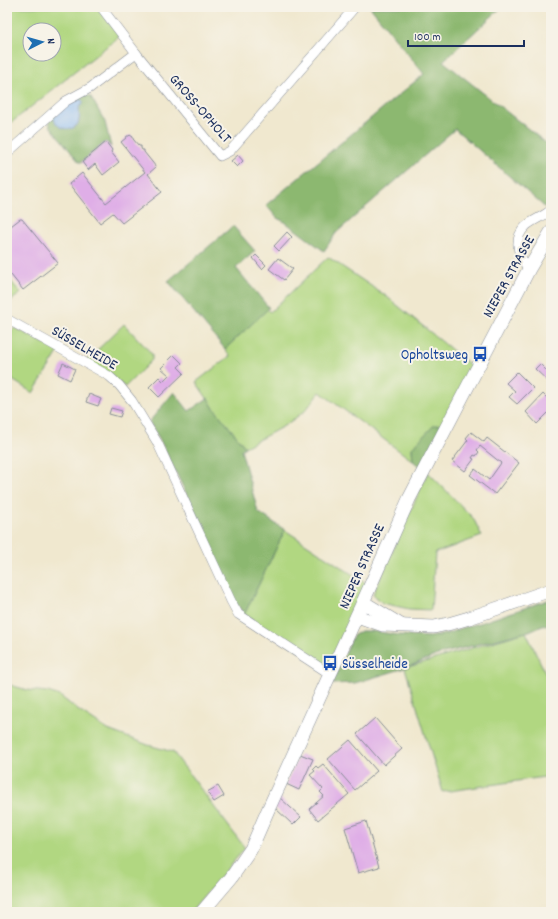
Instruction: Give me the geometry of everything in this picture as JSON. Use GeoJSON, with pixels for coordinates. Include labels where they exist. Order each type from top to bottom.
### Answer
{"type":"FeatureCollection","features":[{"type":"Feature","properties":{"kind":"main road","name":"NIEPER STRASSE"},"geometry":{"type":"LineString","coordinates":[[202,912],[231,878],[251,849],[412,493],[529,269],[551,232]]}},
{"type":"Feature","properties":{"kind":"main road"},"geometry":{"type":"LineString","coordinates":[[357,616],[383,625],[434,626],[452,623],[551,590]]}},
{"type":"Feature","properties":{"kind":"main road"},"geometry":{"type":"LineString","coordinates":[[363,602],[401,625]]}},
{"type":"Feature","properties":{"kind":"street"},"geometry":{"type":"LineString","coordinates":[[7,153],[66,101],[90,88],[136,53],[101,7]]}},
{"type":"Feature","properties":{"kind":"street","name":"GROSS-OPHOLT"},"geometry":{"type":"LineString","coordinates":[[136,53],[220,156],[230,151],[355,7]]}},
{"type":"Feature","properties":{"kind":"street"},"geometry":{"type":"LineString","coordinates":[[529,269],[520,258],[518,247],[519,236],[525,227],[551,210]]}},
{"type":"Feature","properties":{"kind":"street","name":"SÜSSELHEIDE"},"geometry":{"type":"LineString","coordinates":[[7,319],[109,376],[120,385],[132,401],[157,442],[238,614],[330,674]]}},
{"type":"Feature","properties":{"kind":"green space"},"geometry":{"type":"Polygon","coordinates":[[[7,7],[98,7],[120,36],[7,126],[7,7]]]}},
{"type":"Feature","properties":{"kind":"green space"},"geometry":{"type":"Polygon","coordinates":[[[370,7],[502,7],[443,61],[551,147],[551,205],[548,210],[455,129],[336,233],[324,251],[285,222],[277,218],[266,205],[424,74],[370,7]]]}},
{"type":"Feature","properties":{"kind":"green space"},"geometry":{"type":"Polygon","coordinates":[[[84,94],[91,97],[105,122],[111,147],[106,142],[82,162],[79,162],[50,126],[50,117],[84,94]],[[81,100],[73,102],[63,128],[73,128],[77,126],[79,119],[79,105],[81,100]]]}},
{"type":"Feature","properties":{"kind":"green space"},"geometry":{"type":"Polygon","coordinates":[[[233,226],[255,251],[236,268],[269,308],[225,349],[168,281],[233,226]]]}},
{"type":"Feature","properties":{"kind":"green space"},"geometry":{"type":"Polygon","coordinates":[[[328,257],[386,296],[473,367],[447,425],[412,448],[413,461],[320,392],[305,411],[284,426],[245,447],[213,407],[196,382],[230,356],[225,349],[267,309],[270,312],[328,257]]]}},
{"type":"Feature","properties":{"kind":"green space"},"geometry":{"type":"Polygon","coordinates":[[[7,277],[21,293],[7,304],[7,277]]]}},
{"type":"Feature","properties":{"kind":"green space"},"geometry":{"type":"Polygon","coordinates":[[[124,324],[152,354],[152,360],[125,387],[87,360],[124,324]]]}},
{"type":"Feature","properties":{"kind":"green space"},"geometry":{"type":"Polygon","coordinates":[[[15,328],[59,351],[33,393],[7,376],[7,334],[15,328]]]}},
{"type":"Feature","properties":{"kind":"green space"},"geometry":{"type":"Polygon","coordinates":[[[174,392],[189,411],[208,398],[213,407],[245,447],[241,450],[258,512],[285,530],[244,615],[234,600],[206,534],[159,438],[149,422],[174,392]]]}},
{"type":"Feature","properties":{"kind":"green space"},"geometry":{"type":"Polygon","coordinates":[[[434,425],[447,425],[423,469],[413,461],[412,448],[434,425]]]}},
{"type":"Feature","properties":{"kind":"green space"},"geometry":{"type":"Polygon","coordinates":[[[428,472],[473,518],[482,536],[435,553],[431,610],[409,609],[382,603],[373,594],[428,472]]]}},
{"type":"Feature","properties":{"kind":"green space"},"geometry":{"type":"Polygon","coordinates":[[[285,530],[367,584],[328,667],[323,666],[244,615],[285,530]]]}},
{"type":"Feature","properties":{"kind":"green space"},"geometry":{"type":"Polygon","coordinates":[[[551,599],[551,623],[526,632],[440,654],[405,668],[355,683],[332,684],[353,636],[361,631],[429,637],[446,634],[551,599]]]}},
{"type":"Feature","properties":{"kind":"green space"},"geometry":{"type":"Polygon","coordinates":[[[526,632],[551,685],[551,776],[443,792],[405,668],[526,632]]]}},
{"type":"Feature","properties":{"kind":"green space"},"geometry":{"type":"Polygon","coordinates":[[[7,684],[27,690],[48,692],[60,696],[79,711],[108,730],[148,745],[173,752],[245,848],[191,912],[7,912],[7,684]]]}},
{"type":"Feature","properties":{"kind":"water"},"geometry":{"type":"Polygon","coordinates":[[[78,100],[83,101],[83,104],[79,107],[79,120],[76,126],[68,129],[57,125],[54,118],[67,105],[78,100]]]}},
{"type":"Feature","properties":{"kind":"building"},"geometry":{"type":"Polygon","coordinates":[[[130,135],[139,146],[141,146],[142,150],[144,150],[156,167],[148,174],[162,192],[122,223],[113,213],[100,223],[69,184],[82,173],[106,203],[145,172],[121,142],[130,135]]]}},
{"type":"Feature","properties":{"kind":"building"},"geometry":{"type":"Polygon","coordinates":[[[106,142],[112,150],[111,152],[119,162],[103,175],[95,164],[88,170],[82,162],[106,142]]]}},
{"type":"Feature","properties":{"kind":"building"},"geometry":{"type":"Polygon","coordinates":[[[238,155],[243,161],[237,167],[231,161],[238,155]]]}},
{"type":"Feature","properties":{"kind":"building"},"geometry":{"type":"Polygon","coordinates":[[[22,219],[58,263],[23,290],[7,270],[7,229],[22,219]]]}},
{"type":"Feature","properties":{"kind":"building"},"geometry":{"type":"Polygon","coordinates":[[[287,232],[292,237],[279,251],[274,246],[287,232]]]}},
{"type":"Feature","properties":{"kind":"building"},"geometry":{"type":"Polygon","coordinates":[[[256,255],[266,265],[262,269],[253,258],[256,255]]]}},
{"type":"Feature","properties":{"kind":"building"},"geometry":{"type":"Polygon","coordinates":[[[278,258],[293,269],[284,280],[269,269],[278,258]]]}},
{"type":"Feature","properties":{"kind":"building"},"geometry":{"type":"Polygon","coordinates":[[[174,355],[182,363],[178,367],[184,373],[159,397],[149,387],[159,377],[163,381],[169,375],[161,368],[174,355]]]}},
{"type":"Feature","properties":{"kind":"building"},"geometry":{"type":"Polygon","coordinates":[[[63,363],[75,369],[70,380],[58,374],[63,363]]]}},
{"type":"Feature","properties":{"kind":"building"},"geometry":{"type":"Polygon","coordinates":[[[540,364],[551,375],[550,383],[535,369],[540,364]]]}},
{"type":"Feature","properties":{"kind":"building"},"geometry":{"type":"Polygon","coordinates":[[[517,372],[533,388],[517,404],[509,397],[515,391],[506,383],[517,372]]]}},
{"type":"Feature","properties":{"kind":"building"},"geometry":{"type":"Polygon","coordinates":[[[89,394],[101,399],[98,406],[86,402],[89,394]]]}},
{"type":"Feature","properties":{"kind":"building"},"geometry":{"type":"Polygon","coordinates":[[[543,394],[551,402],[551,410],[537,424],[526,412],[543,394]]]}},
{"type":"Feature","properties":{"kind":"building"},"geometry":{"type":"Polygon","coordinates":[[[111,408],[122,411],[120,417],[109,414],[111,408]]]}},
{"type":"Feature","properties":{"kind":"building"},"geometry":{"type":"Polygon","coordinates":[[[471,432],[484,442],[487,438],[519,463],[495,494],[470,475],[475,469],[489,480],[501,463],[480,446],[477,450],[479,452],[476,456],[474,455],[472,458],[474,459],[465,471],[452,461],[468,440],[466,438],[471,432]]]}},
{"type":"Feature","properties":{"kind":"building"},"geometry":{"type":"Polygon","coordinates":[[[375,718],[402,749],[384,765],[357,734],[375,718]]]}},
{"type":"Feature","properties":{"kind":"building"},"geometry":{"type":"Polygon","coordinates":[[[350,740],[377,771],[355,790],[328,759],[350,740]]]}},
{"type":"Feature","properties":{"kind":"building"},"geometry":{"type":"Polygon","coordinates":[[[300,754],[313,759],[299,790],[286,784],[300,754]]]}},
{"type":"Feature","properties":{"kind":"building"},"geometry":{"type":"Polygon","coordinates":[[[323,764],[349,794],[318,820],[309,809],[324,796],[320,792],[323,789],[310,775],[315,771],[313,769],[316,766],[318,768],[323,764]]]}},
{"type":"Feature","properties":{"kind":"building"},"geometry":{"type":"Polygon","coordinates":[[[218,786],[224,796],[214,802],[207,792],[218,786]]]}},
{"type":"Feature","properties":{"kind":"building"},"geometry":{"type":"Polygon","coordinates":[[[279,797],[301,817],[293,825],[274,807],[279,797]]]}},
{"type":"Feature","properties":{"kind":"building"},"geometry":{"type":"Polygon","coordinates":[[[366,821],[379,867],[358,873],[345,828],[366,821]]]}},
{"type":"Feature","properties":{"kind":"place","name":"Opholtsweg"},"geometry":{"type":"Point","coordinates":[480,354]}},
{"type":"Feature","properties":{"kind":"place","name":"Süsselheide"},"geometry":{"type":"Point","coordinates":[330,663]}}]}
